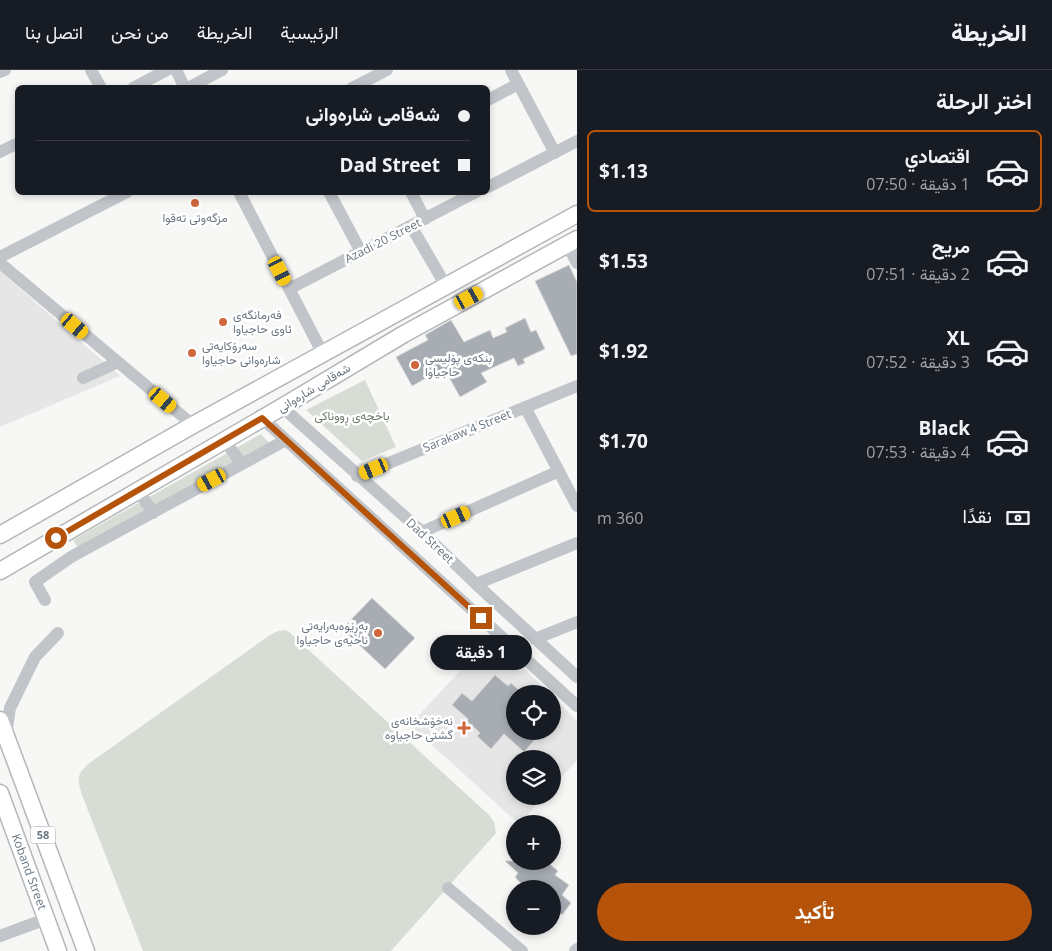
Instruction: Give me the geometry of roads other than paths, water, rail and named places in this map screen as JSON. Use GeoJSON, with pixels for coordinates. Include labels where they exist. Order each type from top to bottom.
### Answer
{"type":"FeatureCollection","features":[{"type":"Feature","properties":{"kind":"main road","name":"شەقامی شارەوانی"},"geometry":{"type":"LineString","coordinates":[[0,534],[193,425],[577,214]]}},
{"type":"Feature","properties":{"kind":"main road","name":"شەقامی شارەوانی"},"geometry":{"type":"LineString","coordinates":[[0,571],[404,334],[572,241]]}},
{"type":"Feature","properties":{"kind":"main road"},"geometry":{"type":"LineString","coordinates":[[394,316],[399,317],[404,322],[404,334]]}},
{"type":"Feature","properties":{"kind":"main road","name":"Koband Street"},"geometry":{"type":"LineString","coordinates":[[0,720],[86,951]]}},
{"type":"Feature","properties":{"kind":"main road","name":"Koband Street"},"geometry":{"type":"LineString","coordinates":[[1,799],[58,951]]}},
{"type":"Feature","properties":{"kind":"main road"},"geometry":{"type":"LineString","coordinates":[[12,827],[37,819]]}},
{"type":"Feature","properties":{"kind":"street"},"geometry":{"type":"LineString","coordinates":[[0,72],[5,70]]}},
{"type":"Feature","properties":{"kind":"street"},"geometry":{"type":"LineString","coordinates":[[92,70],[100,85]]}},
{"type":"Feature","properties":{"kind":"street"},"geometry":{"type":"LineString","coordinates":[[139,85],[167,70]]}},
{"type":"Feature","properties":{"kind":"street"},"geometry":{"type":"LineString","coordinates":[[176,70],[184,85]]}},
{"type":"Feature","properties":{"kind":"street"},"geometry":{"type":"LineString","coordinates":[[192,85],[222,70]]}},
{"type":"Feature","properties":{"kind":"street"},"geometry":{"type":"LineString","coordinates":[[358,85],[387,70]]}},
{"type":"Feature","properties":{"kind":"street"},"geometry":{"type":"LineString","coordinates":[[511,70],[555,153]]}},
{"type":"Feature","properties":{"kind":"street"},"geometry":{"type":"LineString","coordinates":[[490,99],[518,84]]}},
{"type":"Feature","properties":{"kind":"street"},"geometry":{"type":"LineString","coordinates":[[490,186],[577,141]]}},
{"type":"Feature","properties":{"kind":"street"},"geometry":{"type":"LineString","coordinates":[[0,152],[15,144]]}},
{"type":"Feature","properties":{"kind":"street"},"geometry":{"type":"LineString","coordinates":[[0,257],[121,195]]}},
{"type":"Feature","properties":{"kind":"street"},"geometry":{"type":"LineString","coordinates":[[241,195],[323,354]]}},
{"type":"Feature","properties":{"kind":"street"},"geometry":{"type":"LineString","coordinates":[[331,195],[361,252]]}},
{"type":"Feature","properties":{"kind":"street"},"geometry":{"type":"LineString","coordinates":[[413,195],[425,219]]}},
{"type":"Feature","properties":{"kind":"street","name":"Azadi 20 Street"},"geometry":{"type":"LineString","coordinates":[[289,289],[470,195]]}},
{"type":"Feature","properties":{"kind":"street"},"geometry":{"type":"LineString","coordinates":[[411,226],[446,286]]}},
{"type":"Feature","properties":{"kind":"street"},"geometry":{"type":"LineString","coordinates":[[572,241],[577,263]]}},
{"type":"Feature","properties":{"kind":"street"},"geometry":{"type":"LineString","coordinates":[[0,263],[193,425]]}},
{"type":"Feature","properties":{"kind":"street"},"geometry":{"type":"LineString","coordinates":[[83,378],[118,362]]}},
{"type":"Feature","properties":{"kind":"street","name":"Sarakaw 4 Street"},"geometry":{"type":"LineString","coordinates":[[357,476],[577,386]]}},
{"type":"Feature","properties":{"kind":"street","name":"Dad Street"},"geometry":{"type":"LineString","coordinates":[[282,407],[357,476],[422,532],[577,677]]}},
{"type":"Feature","properties":{"kind":"street"},"geometry":{"type":"LineString","coordinates":[[525,407],[577,506]]}},
{"type":"Feature","properties":{"kind":"street","name":"Dad Street"},"geometry":{"type":"LineString","coordinates":[[262,418],[577,706]]}},
{"type":"Feature","properties":{"kind":"street"},"geometry":{"type":"LineString","coordinates":[[224,440],[242,464]]}},
{"type":"Feature","properties":{"kind":"street"},"geometry":{"type":"LineString","coordinates":[[45,600],[35,582],[71,557],[286,440]]}},
{"type":"Feature","properties":{"kind":"street"},"geometry":{"type":"LineString","coordinates":[[422,532],[558,471]]}},
{"type":"Feature","properties":{"kind":"street"},"geometry":{"type":"LineString","coordinates":[[138,490],[153,513]]}},
{"type":"Feature","properties":{"kind":"street"},"geometry":{"type":"LineString","coordinates":[[476,584],[577,543]]}},
{"type":"Feature","properties":{"kind":"street"},"geometry":{"type":"LineString","coordinates":[[495,631],[508,614]]}},
{"type":"Feature","properties":{"kind":"street"},"geometry":{"type":"LineString","coordinates":[[535,639],[577,622]]}},
{"type":"Feature","properties":{"kind":"street"},"geometry":{"type":"LineString","coordinates":[[6,735],[10,708],[27,672],[35,657],[58,633]]}},
{"type":"Feature","properties":{"kind":"street"},"geometry":{"type":"LineString","coordinates":[[448,888],[522,951]]}},
{"type":"Feature","properties":{"kind":"street"},"geometry":{"type":"LineString","coordinates":[[0,936],[46,919]]}},
{"type":"Feature","properties":{"kind":"place","name":"مزگەوتی تەقوا"},"geometry":{"type":"Point","coordinates":[195,203]}},
{"type":"Feature","properties":{"kind":"place","name":"فەرمانگەی ئاوی حاجیاوا"},"geometry":{"type":"Point","coordinates":[223,322]}},
{"type":"Feature","properties":{"kind":"place","name":"سەرۆکایەتی شارەوانی حاجیاوا"},"geometry":{"type":"Point","coordinates":[192,353]}},
{"type":"Feature","properties":{"kind":"place","name":"بنکەی پۆلیسی حاجیاوا"},"geometry":{"type":"Point","coordinates":[415,365]}},
{"type":"Feature","properties":{"kind":"place","name":"بەڕێوەبەرایەتی ناحیەی حاجیاوا"},"geometry":{"type":"Point","coordinates":[378,633]}},
{"type":"Feature","properties":{"kind":"place","name":"نەخۆشخانەی گشتی حاجیاوە"},"geometry":{"type":"Point","coordinates":[464,728]}},
{"type":"Feature","properties":{"kind":"park label","name":"باخچەی ڕووناکی"},"geometry":{"type":"Point","coordinates":[352,416]}}]}
